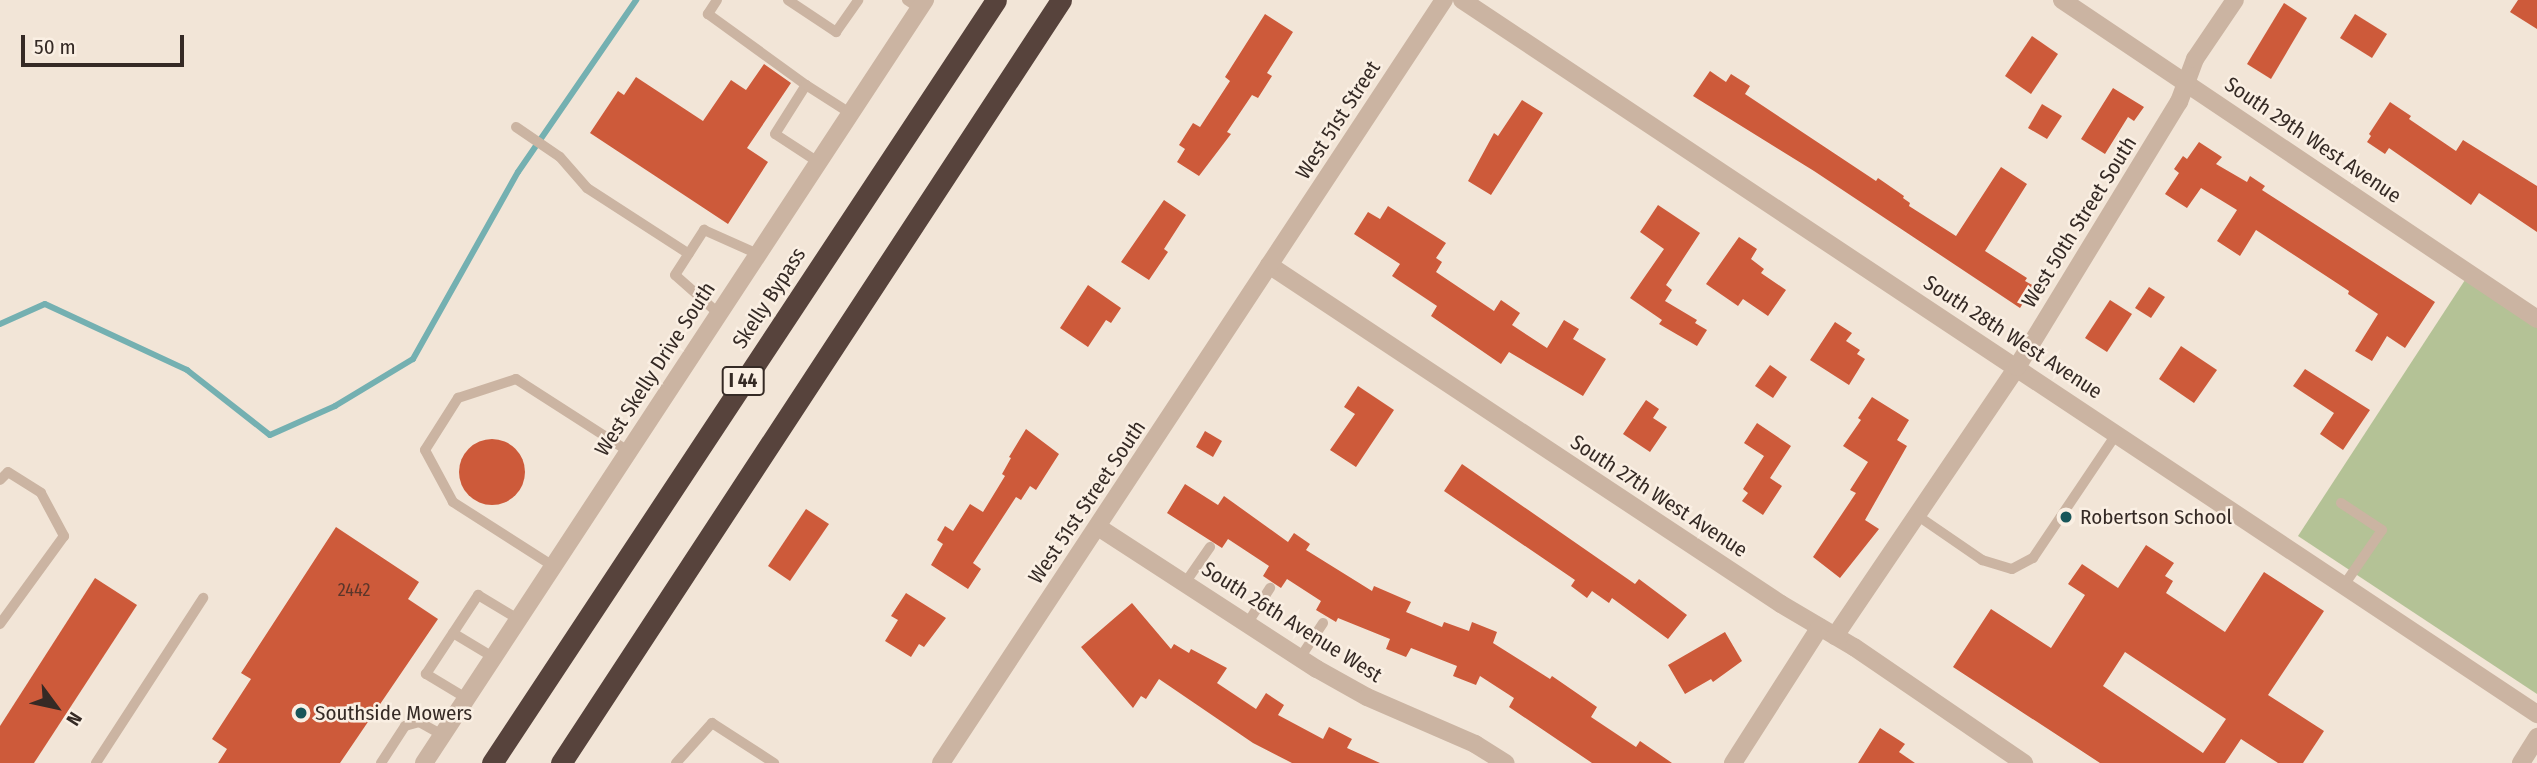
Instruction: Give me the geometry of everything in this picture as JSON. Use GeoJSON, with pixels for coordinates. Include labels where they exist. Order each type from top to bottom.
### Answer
{"type":"FeatureCollection","features":[{"type":"Feature","properties":{"kind":"highway","name":"Skelly Bypass"},"geometry":{"type":"LineString","coordinates":[[492,763],[996,0]]}},
{"type":"Feature","properties":{"kind":"highway","name":"I 44"},"geometry":{"type":"LineString","coordinates":[[561,763],[1061,0]]}},
{"type":"Feature","properties":{"kind":"street","name":"West 51st Street"},"geometry":{"type":"LineString","coordinates":[[1269,265],[1444,0]]}},
{"type":"Feature","properties":{"kind":"street","name":"South 28th West Avenue"},"geometry":{"type":"LineString","coordinates":[[1462,0],[2537,713]]}},
{"type":"Feature","properties":{"kind":"street","name":"South 29th West Avenue"},"geometry":{"type":"LineString","coordinates":[[2062,0],[2537,319]]}},
{"type":"Feature","properties":{"kind":"street","name":"West 50th Street South"},"geometry":{"type":"LineString","coordinates":[[1732,763],[1827,631],[1918,516],[2017,367],[2179,102],[2195,59],[2235,0]]}},
{"type":"Feature","properties":{"kind":"street","name":"West Skelly Drive South"},"geometry":{"type":"LineString","coordinates":[[424,763],[850,113],[917,3]]}},
{"type":"Feature","properties":{"kind":"street","name":"West 51st Street South"},"geometry":{"type":"LineString","coordinates":[[940,763],[1269,265]]}},
{"type":"Feature","properties":{"kind":"street","name":"South 27th West Avenue"},"geometry":{"type":"LineString","coordinates":[[1269,265],[2024,763]]}},
{"type":"Feature","properties":{"kind":"street","name":"South 26th Avenue West"},"geometry":{"type":"LineString","coordinates":[[1098,527],[1300,658],[1367,697],[1475,744],[1505,763]]}},
{"type":"Feature","properties":{"kind":"street"},"geometry":{"type":"LineString","coordinates":[[2521,763],[2537,737]]}},
{"type":"Feature","properties":{"kind":"lane"},"geometry":{"type":"LineString","coordinates":[[718,0],[708,14],[806,85],[850,113]]}},
{"type":"Feature","properties":{"kind":"lane"},"geometry":{"type":"LineString","coordinates":[[788,0],[836,32],[858,0]]}},
{"type":"Feature","properties":{"kind":"lane"},"geometry":{"type":"LineString","coordinates":[[806,85],[775,134],[818,162]]}},
{"type":"Feature","properties":{"kind":"lane"},"geometry":{"type":"LineString","coordinates":[[516,127],[560,157],[587,188],[689,254]]}},
{"type":"Feature","properties":{"kind":"lane"},"geometry":{"type":"LineString","coordinates":[[718,313],[675,275],[704,230],[758,254]]}},
{"type":"Feature","properties":{"kind":"lane"},"geometry":{"type":"LineString","coordinates":[[553,566],[453,502],[425,450],[458,398],[516,380],[628,451]]}},
{"type":"Feature","properties":{"kind":"lane"},"geometry":{"type":"LineString","coordinates":[[1918,516],[1982,560],[2012,569],[2033,558],[2117,433]]}},
{"type":"Feature","properties":{"kind":"lane"},"geometry":{"type":"LineString","coordinates":[[0,480],[8,472],[41,493],[64,536],[0,624]]}},
{"type":"Feature","properties":{"kind":"lane"},"geometry":{"type":"LineString","coordinates":[[2341,503],[2382,530],[2344,585]]}},
{"type":"Feature","properties":{"kind":"lane"},"geometry":{"type":"LineString","coordinates":[[1185,583],[1210,547]]}},
{"type":"Feature","properties":{"kind":"lane"},"geometry":{"type":"LineString","coordinates":[[1247,624],[1270,588]]}},
{"type":"Feature","properties":{"kind":"lane"},"geometry":{"type":"LineString","coordinates":[[466,698],[426,674],[478,594],[518,619]]}},
{"type":"Feature","properties":{"kind":"lane"},"geometry":{"type":"LineString","coordinates":[[96,763],[203,598]]}},
{"type":"Feature","properties":{"kind":"lane"},"geometry":{"type":"LineString","coordinates":[[1300,658],[1323,623]]}},
{"type":"Feature","properties":{"kind":"lane"},"geometry":{"type":"LineString","coordinates":[[453,633],[493,657]]}},
{"type":"Feature","properties":{"kind":"lane"},"geometry":{"type":"LineString","coordinates":[[381,763],[405,726],[419,722],[442,735]]}},
{"type":"Feature","properties":{"kind":"lane"},"geometry":{"type":"LineString","coordinates":[[676,763],[712,723],[774,763]]}},
{"type":"Feature","properties":{"kind":"green space"},"geometry":{"type":"Polygon","coordinates":[[[2465,280],[2537,327],[2537,694],[2298,536],[2465,280]]]}},
{"type":"Feature","properties":{"kind":"building"},"geometry":{"type":"Polygon","coordinates":[[[2518,0],[2537,0],[2537,29],[2510,12],[2518,0]]]}},
{"type":"Feature","properties":{"kind":"building"},"geometry":{"type":"Polygon","coordinates":[[[2284,3],[2307,18],[2271,79],[2247,64],[2284,3]]]}},
{"type":"Feature","properties":{"kind":"building"},"geometry":{"type":"Polygon","coordinates":[[[1265,14],[1293,32],[1267,73],[1272,76],[1258,98],[1252,95],[1227,132],[1231,134],[1199,176],[1177,162],[1185,149],[1179,145],[1193,123],[1200,127],[1230,81],[1225,77],[1265,14]]]}},
{"type":"Feature","properties":{"kind":"building"},"geometry":{"type":"Polygon","coordinates":[[[2355,14],[2387,34],[2372,58],[2340,38],[2355,14]]]}},
{"type":"Feature","properties":{"kind":"building"},"geometry":{"type":"Polygon","coordinates":[[[2032,36],[2058,54],[2031,94],[2005,76],[2032,36]]]}},
{"type":"Feature","properties":{"kind":"building"},"geometry":{"type":"Polygon","coordinates":[[[764,64],[791,83],[747,148],[768,162],[728,224],[590,133],[618,91],[624,95],[636,77],[703,121],[731,80],[746,90],[764,64]]]}},
{"type":"Feature","properties":{"kind":"building"},"geometry":{"type":"Polygon","coordinates":[[[1710,71],[1726,82],[1731,74],[1750,86],[1745,94],[1876,181],[1878,178],[1904,196],[1910,203],[1909,206],[1956,236],[2001,167],[2027,184],[1985,251],[2027,278],[2025,281],[2034,286],[2020,308],[1814,171],[1693,96],[1710,71]]]}},
{"type":"Feature","properties":{"kind":"building"},"geometry":{"type":"Polygon","coordinates":[[[2113,88],[2144,107],[2134,121],[2128,117],[2105,154],[2081,139],[2113,88]]]}},
{"type":"Feature","properties":{"kind":"building"},"geometry":{"type":"Polygon","coordinates":[[[1522,100],[1543,113],[1491,195],[1468,181],[1494,133],[1498,136],[1522,100]]]}},
{"type":"Feature","properties":{"kind":"building"},"geometry":{"type":"Polygon","coordinates":[[[2390,102],[2411,116],[2409,119],[2456,151],[2463,140],[2537,186],[2537,232],[2479,193],[2471,205],[2389,148],[2385,154],[2367,142],[2371,136],[2369,134],[2390,102]]]}},
{"type":"Feature","properties":{"kind":"building"},"geometry":{"type":"Polygon","coordinates":[[[2042,104],[2062,116],[2047,139],[2028,128],[2042,104]]]}},
{"type":"Feature","properties":{"kind":"building"},"geometry":{"type":"Polygon","coordinates":[[[2199,142],[2222,157],[2216,164],[2247,182],[2250,176],[2265,186],[2262,190],[2435,302],[2405,348],[2387,336],[2372,361],[2355,351],[2378,314],[2348,294],[2349,291],[2256,230],[2240,256],[2217,241],[2237,210],[2201,188],[2187,208],[2165,194],[2179,173],[2174,169],[2183,156],[2187,159],[2199,142]]]}},
{"type":"Feature","properties":{"kind":"building"},"geometry":{"type":"Polygon","coordinates":[[[1164,200],[1186,215],[1164,249],[1168,252],[1149,280],[1121,262],[1164,200]]]}},
{"type":"Feature","properties":{"kind":"building"},"geometry":{"type":"Polygon","coordinates":[[[1658,205],[1700,233],[1666,285],[1672,290],[1665,301],[1697,320],[1695,323],[1707,330],[1697,346],[1659,324],[1662,320],[1630,298],[1664,249],[1640,232],[1658,205]]]}},
{"type":"Feature","properties":{"kind":"building"},"geometry":{"type":"Polygon","coordinates":[[[1388,206],[1446,243],[1436,258],[1442,262],[1436,272],[1494,311],[1501,300],[1520,313],[1512,325],[1547,348],[1564,320],[1579,329],[1573,339],[1606,359],[1583,396],[1509,352],[1501,364],[1431,316],[1437,306],[1392,276],[1400,264],[1354,234],[1368,212],[1380,219],[1388,206]]]}},
{"type":"Feature","properties":{"kind":"building"},"geometry":{"type":"Polygon","coordinates":[[[1739,237],[1757,249],[1751,259],[1764,269],[1761,273],[1786,290],[1768,316],[1743,299],[1738,306],[1706,284],[1739,237]]]}},
{"type":"Feature","properties":{"kind":"building"},"geometry":{"type":"Polygon","coordinates":[[[1088,285],[1121,308],[1111,323],[1106,320],[1088,347],[1060,328],[1088,285]]]}},
{"type":"Feature","properties":{"kind":"building"},"geometry":{"type":"Polygon","coordinates":[[[2149,287],[2165,297],[2151,318],[2135,308],[2149,287]]]}},
{"type":"Feature","properties":{"kind":"building"},"geometry":{"type":"Polygon","coordinates":[[[2110,300],[2132,314],[2107,352],[2085,338],[2110,300]]]}},
{"type":"Feature","properties":{"kind":"building"},"geometry":{"type":"Polygon","coordinates":[[[1835,322],[1852,333],[1846,341],[1860,350],[1857,354],[1865,359],[1849,385],[1810,360],[1835,322]]]}},
{"type":"Feature","properties":{"kind":"building"},"geometry":{"type":"Polygon","coordinates":[[[2181,346],[2217,370],[2194,403],[2159,379],[2181,346]]]}},
{"type":"Feature","properties":{"kind":"building"},"geometry":{"type":"Polygon","coordinates":[[[1770,365],[1787,377],[1773,398],[1755,386],[1770,365]]]}},
{"type":"Feature","properties":{"kind":"building"},"geometry":{"type":"Polygon","coordinates":[[[2305,369],[2370,410],[2343,450],[2320,434],[2334,413],[2293,386],[2305,369]]]}},
{"type":"Feature","properties":{"kind":"building"},"geometry":{"type":"Polygon","coordinates":[[[1358,386],[1394,410],[1356,467],[1330,450],[1355,414],[1344,407],[1358,386]]]}},
{"type":"Feature","properties":{"kind":"building"},"geometry":{"type":"Polygon","coordinates":[[[1872,397],[1909,420],[1897,440],[1907,446],[1865,520],[1879,529],[1840,578],[1813,557],[1856,493],[1850,490],[1868,462],[1843,446],[1861,420],[1858,418],[1872,397]]]}},
{"type":"Feature","properties":{"kind":"building"},"geometry":{"type":"Polygon","coordinates":[[[1646,400],[1659,409],[1653,418],[1667,427],[1650,452],[1623,434],[1646,400]]]}},
{"type":"Feature","properties":{"kind":"building"},"geometry":{"type":"Polygon","coordinates":[[[1757,423],[1791,446],[1770,478],[1782,486],[1763,515],[1742,501],[1748,493],[1743,489],[1764,456],[1744,443],[1757,423]]]}},
{"type":"Feature","properties":{"kind":"building"},"geometry":{"type":"Polygon","coordinates":[[[1026,429],[1059,454],[1036,490],[1030,486],[1021,500],[1016,497],[973,563],[981,569],[968,589],[931,565],[943,544],[937,540],[945,526],[953,531],[970,504],[983,512],[1005,476],[1002,474],[1011,458],[1009,457],[1026,429]]]}},
{"type":"Feature","properties":{"kind":"building"},"geometry":{"type":"Polygon","coordinates":[[[1205,431],[1222,441],[1213,457],[1196,447],[1205,431]]]}},
{"type":"Feature","properties":{"kind":"building"},"geometry":{"type":"Polygon","coordinates":[[[498,439],[516,448],[523,459],[523,485],[516,496],[505,503],[486,505],[468,496],[461,485],[459,466],[468,448],[479,441],[498,439]]]}},
{"type":"Feature","properties":{"kind":"building"},"geometry":{"type":"Polygon","coordinates":[[[1462,464],[1635,584],[1639,579],[1687,615],[1668,639],[1612,598],[1609,603],[1592,591],[1587,598],[1571,586],[1575,580],[1444,491],[1462,464]]]}},
{"type":"Feature","properties":{"kind":"building"},"geometry":{"type":"Polygon","coordinates":[[[1185,484],[1218,505],[1224,496],[1288,542],[1294,533],[1310,544],[1306,550],[1372,591],[1374,586],[1411,602],[1406,612],[1442,627],[1444,622],[1469,631],[1472,622],[1497,632],[1493,643],[1550,679],[1552,676],[1597,707],[1591,717],[1636,747],[1640,741],[1672,763],[1592,763],[1509,707],[1514,698],[1480,676],[1476,685],[1453,676],[1457,666],[1411,648],[1406,657],[1386,649],[1390,639],[1338,618],[1336,622],[1316,610],[1321,601],[1287,579],[1281,588],[1263,576],[1269,566],[1228,539],[1222,548],[1167,513],[1185,484]]]}},
{"type":"Feature","properties":{"kind":"building"},"geometry":{"type":"Polygon","coordinates":[[[806,509],[829,524],[790,581],[768,566],[806,509]]]}},
{"type":"Feature","properties":{"kind":"building"},"geometry":{"type":"Polygon","coordinates":[[[336,527],[419,582],[408,599],[438,619],[340,763],[218,763],[227,749],[212,739],[251,679],[241,673],[336,527]]]}},
{"type":"Feature","properties":{"kind":"building"},"geometry":{"type":"Polygon","coordinates":[[[2146,545],[2174,563],[2165,576],[2173,581],[2166,593],[2225,632],[2264,572],[2324,611],[2268,695],[2324,731],[2303,763],[2278,763],[2241,739],[2225,763],[2100,763],[1953,667],[1991,609],[2051,648],[2085,595],[2068,584],[2082,564],[2118,588],[2146,545]],[[2125,652],[2103,686],[2203,753],[2226,719],[2125,652]]]}},
{"type":"Feature","properties":{"kind":"building"},"geometry":{"type":"Polygon","coordinates":[[[95,578],[137,605],[34,763],[0,763],[0,726],[95,578]]]}},
{"type":"Feature","properties":{"kind":"building"},"geometry":{"type":"Polygon","coordinates":[[[906,593],[946,618],[924,647],[919,644],[911,657],[885,641],[898,620],[891,616],[906,593]]]}},
{"type":"Feature","properties":{"kind":"building"},"geometry":{"type":"Polygon","coordinates":[[[1132,603],[1171,649],[1174,644],[1189,653],[1191,649],[1227,668],[1217,683],[1256,709],[1266,693],[1284,705],[1278,715],[1323,739],[1329,727],[1352,739],[1347,748],[1380,763],[1292,763],[1253,743],[1159,679],[1146,699],[1141,696],[1133,708],[1081,647],[1132,603]]]}},
{"type":"Feature","properties":{"kind":"building"},"geometry":{"type":"Polygon","coordinates":[[[1725,632],[1742,661],[1713,682],[1711,679],[1685,694],[1668,665],[1725,632]]]}},
{"type":"Feature","properties":{"kind":"building"},"geometry":{"type":"Polygon","coordinates":[[[1880,728],[1905,744],[1899,752],[1915,763],[1858,763],[1880,728]]]}},
{"type":"Feature","properties":{"kind":"waterway"},"geometry":{"type":"LineString","coordinates":[[0,324],[45,304],[187,370],[270,435],[335,406],[413,359],[518,172],[636,0]]}},
{"type":"Feature","properties":{"kind":"place","name":"Robertson School"},"geometry":{"type":"Point","coordinates":[2066,517]}},
{"type":"Feature","properties":{"kind":"place","name":"Southside Mowers"},"geometry":{"type":"Point","coordinates":[301,713]}}]}
